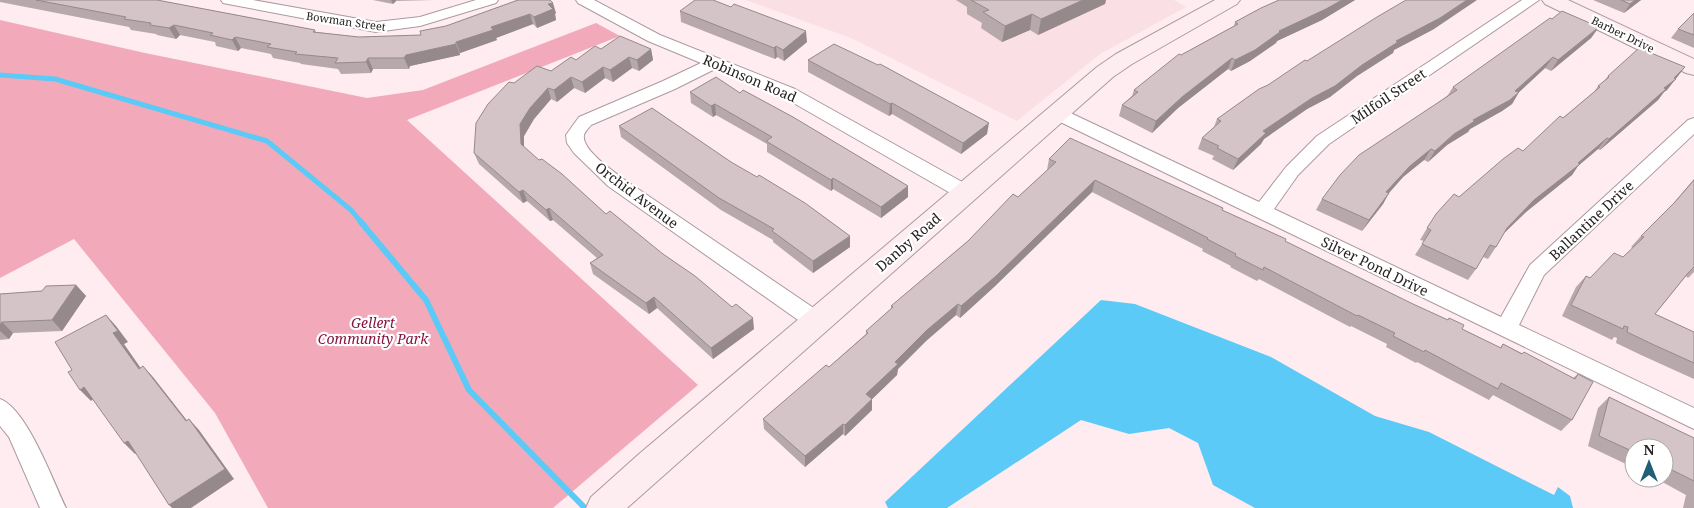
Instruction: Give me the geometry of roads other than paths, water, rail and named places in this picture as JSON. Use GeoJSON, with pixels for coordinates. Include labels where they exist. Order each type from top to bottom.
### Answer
{"type":"FeatureCollection","features":[{"type":"Feature","properties":{"kind":"street","name":"Bowman Street"},"geometry":{"type":"LineString","coordinates":[[228,0],[357,24],[393,27],[432,20],[491,0]]}},
{"type":"Feature","properties":{"kind":"street","name":"Robinson Road"},"geometry":{"type":"LineString","coordinates":[[583,0],[654,38],[789,93],[966,193]]}},
{"type":"Feature","properties":{"kind":"street","name":"Danby Road"},"geometry":{"type":"LineString","coordinates":[[610,502],[651,464],[966,193],[1056,113],[1124,58],[1230,0]]}},
{"type":"Feature","properties":{"kind":"street","name":"Milfoil Street"},"geometry":{"type":"LineString","coordinates":[[1262,212],[1292,171],[1323,140],[1532,0]]}},
{"type":"Feature","properties":{"kind":"street","name":"Barber Drive"},"geometry":{"type":"LineString","coordinates":[[1552,0],[1694,68]]}},
{"type":"Feature","properties":{"kind":"street","name":"Orchid Avenue"},"geometry":{"type":"LineString","coordinates":[[715,62],[585,121],[578,129],[575,138],[578,146],[615,182],[816,321]]}},
{"type":"Feature","properties":{"kind":"street","name":"Silver Pond Drive"},"geometry":{"type":"LineString","coordinates":[[1056,113],[1694,419]]}},
{"type":"Feature","properties":{"kind":"street","name":"Ballantine Drive"},"geometry":{"type":"LineString","coordinates":[[1506,329],[1529,282],[1537,270],[1694,124]]}},
{"type":"Feature","properties":{"kind":"street"},"geometry":{"type":"LineString","coordinates":[[0,409],[18,431],[53,508]]}},
{"type":"Feature","properties":{"kind":"water"},"geometry":{"type":"Polygon","coordinates":[[[1101,300],[1135,304],[1271,357],[1375,416],[1429,432],[1554,495],[1558,487],[1570,496],[1573,508],[1255,508],[1213,485],[1198,443],[1169,428],[1129,434],[1081,420],[947,508],[888,508],[885,502],[1101,300]]]}},
{"type":"Feature","properties":{"kind":"waterway"},"geometry":{"type":"LineString","coordinates":[[0,75],[55,79],[267,141],[351,210],[361,222]]}},
{"type":"Feature","properties":{"kind":"waterway"},"geometry":{"type":"LineString","coordinates":[[360,221],[426,300],[469,390],[585,508]]}},
{"type":"Feature","properties":{"kind":"park label","name":"Gellert Community Park"},"geometry":{"type":"Point","coordinates":[373,330]}}]}
